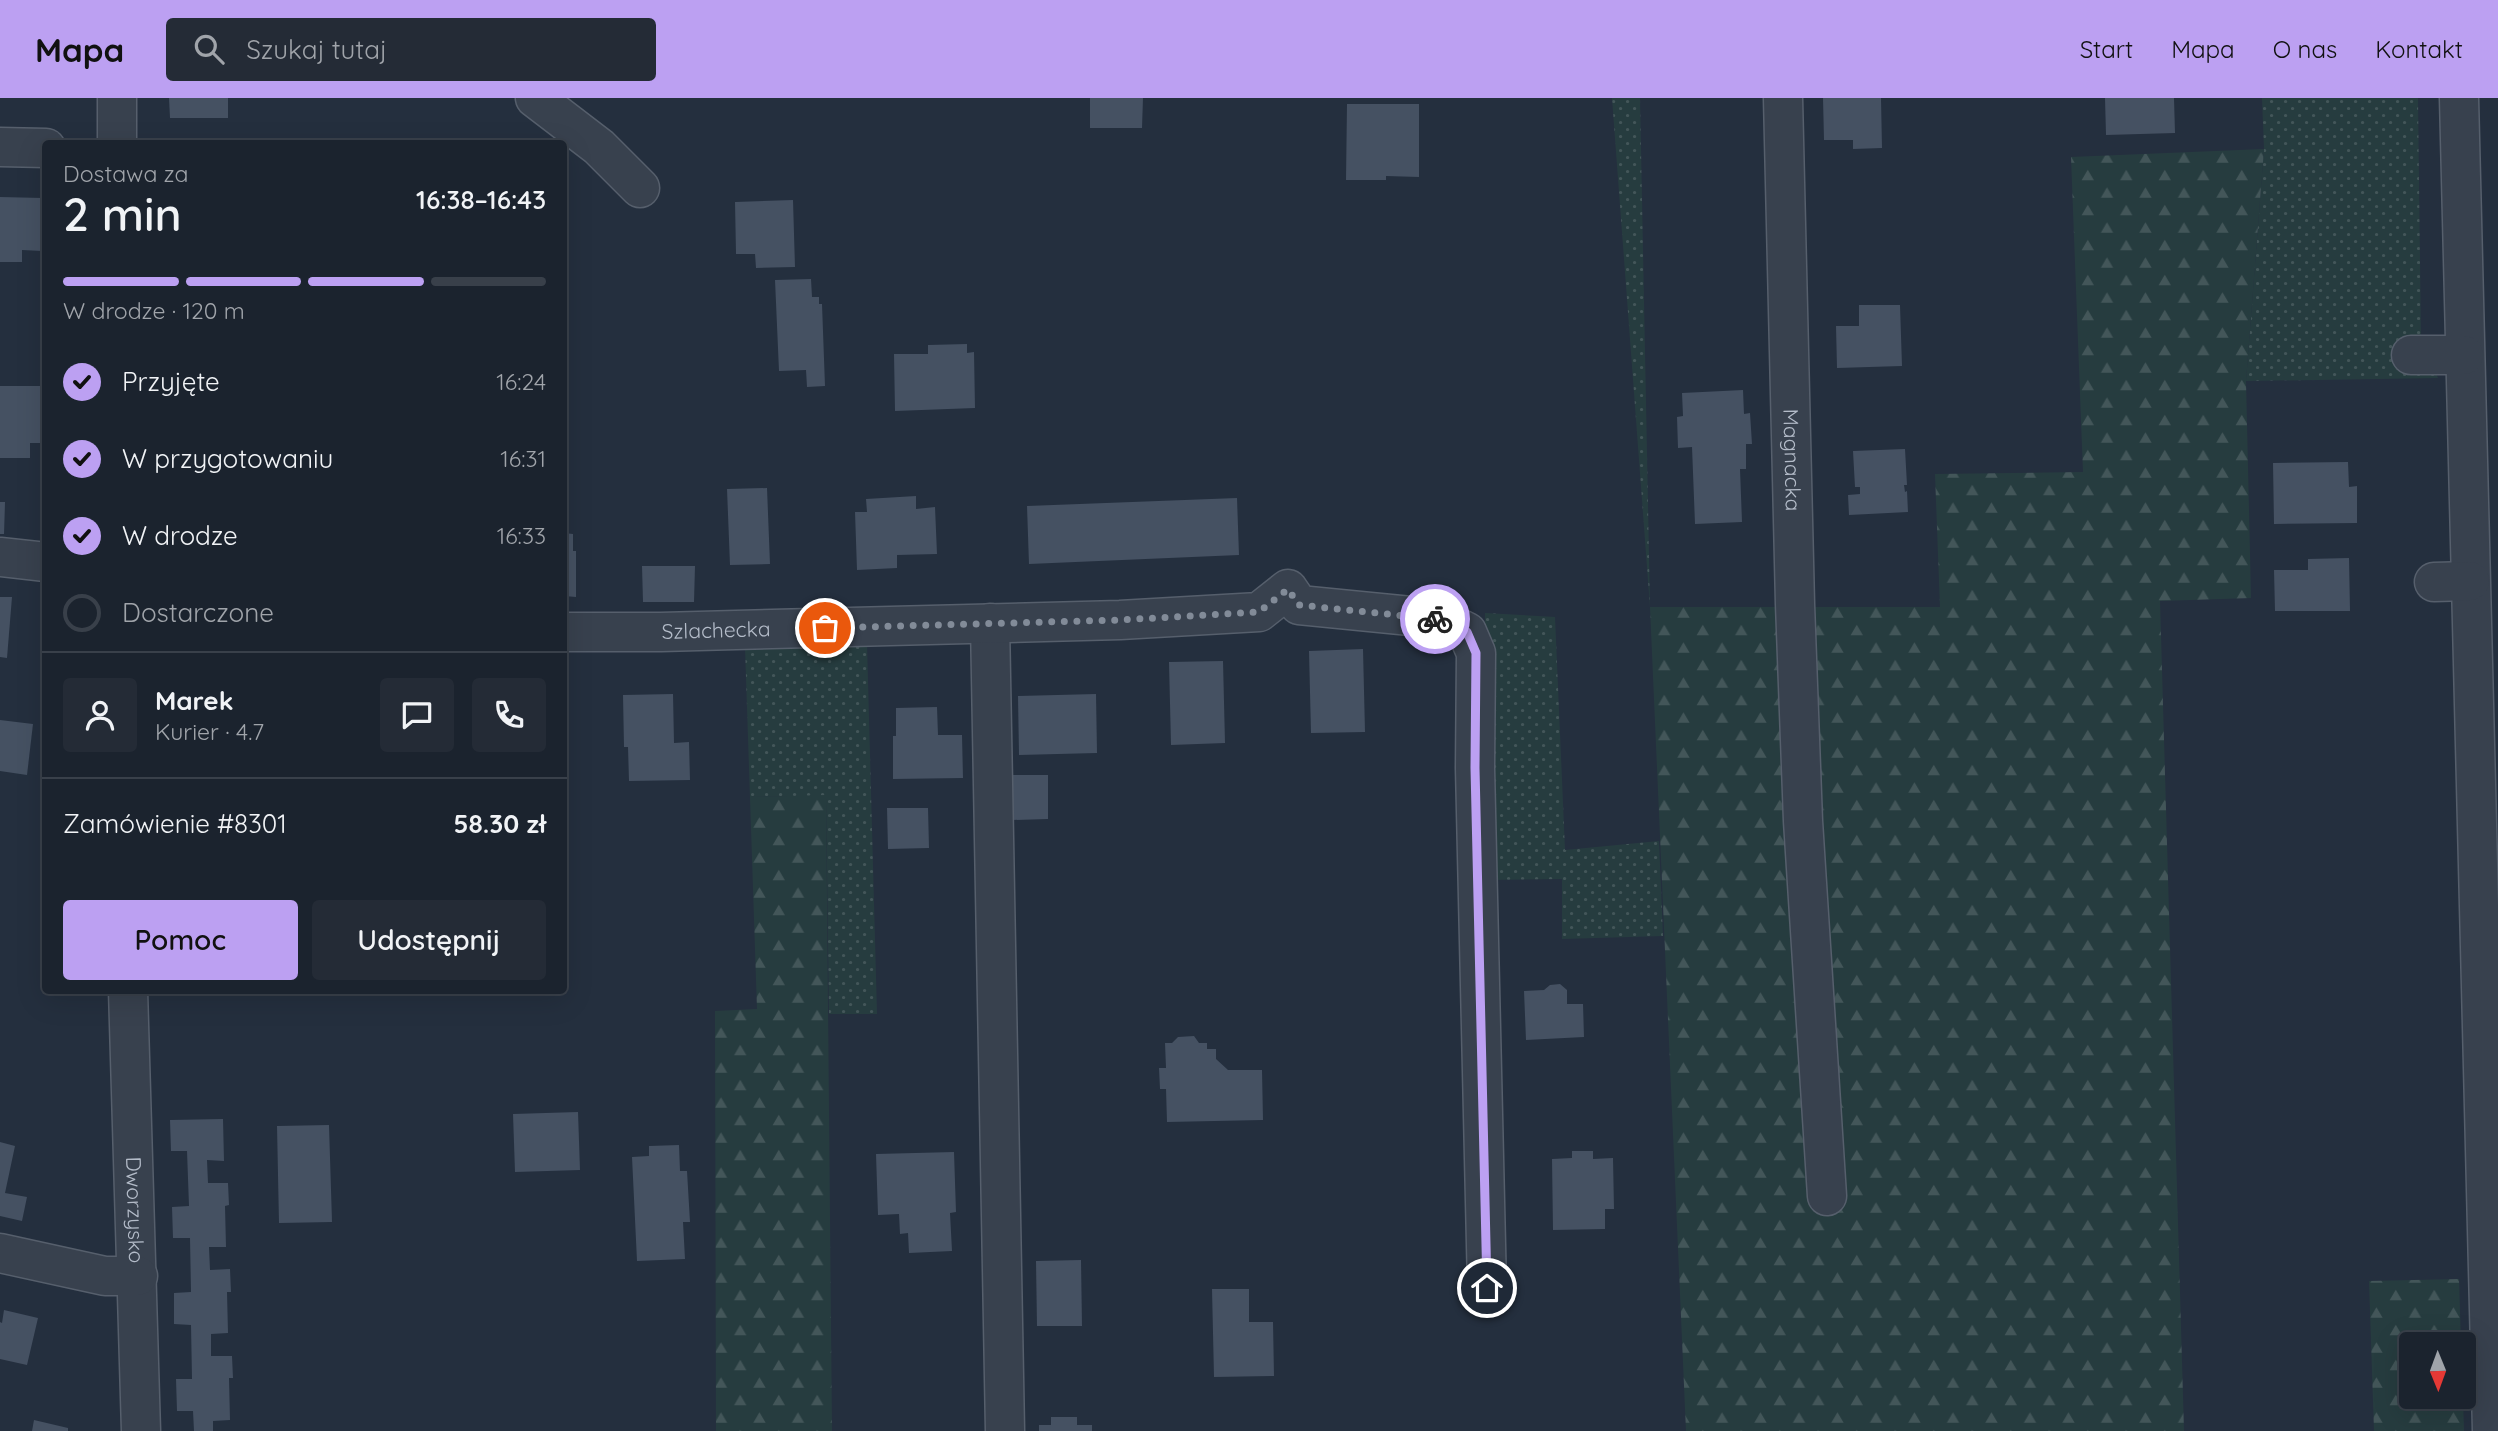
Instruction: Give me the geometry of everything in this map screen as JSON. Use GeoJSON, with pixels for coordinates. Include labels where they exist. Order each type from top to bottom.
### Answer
{"type":"FeatureCollection","features":[{"type":"Feature","properties":{"kind":"street"},"geometry":{"type":"LineString","coordinates":[[117,98],[117,140]]}},
{"type":"Feature","properties":{"kind":"street"},"geometry":{"type":"LineString","coordinates":[[535,98],[599,147],[640,188]]}},
{"type":"Feature","properties":{"kind":"street","name":"Magnacka"},"geometry":{"type":"LineString","coordinates":[[1783,98],[1795,618],[1803,821],[1827,1196]]}},
{"type":"Feature","properties":{"kind":"street"},"geometry":{"type":"LineString","coordinates":[[2459,98],[2464,355],[2452,582],[2492,1431]]}},
{"type":"Feature","properties":{"kind":"street"},"geometry":{"type":"LineString","coordinates":[[0,147],[42,148]]}},
{"type":"Feature","properties":{"kind":"street"},"geometry":{"type":"LineString","coordinates":[[2411,355],[2464,355]]}},
{"type":"Feature","properties":{"kind":"street"},"geometry":{"type":"LineString","coordinates":[[0,557],[42,562]]}},
{"type":"Feature","properties":{"kind":"street","name":"Szlachecka"},"geometry":{"type":"LineString","coordinates":[[567,632],[1120,620],[1259,612],[1288,589],[1299,605],[1441,619],[1467,632],[1476,653],[1475,768],[1487,1288]]}},
{"type":"Feature","properties":{"kind":"street"},"geometry":{"type":"LineString","coordinates":[[990,623],[1004,1431]]}},
{"type":"Feature","properties":{"kind":"street","name":"Dworzysko"},"geometry":{"type":"LineString","coordinates":[[128,994],[141,1431]]}},
{"type":"Feature","properties":{"kind":"street"},"geometry":{"type":"LineString","coordinates":[[0,1252],[105,1276],[138,1276]]}},
{"type":"Feature","properties":{"kind":"green space"},"geometry":{"type":"Polygon","coordinates":[[[1612,98],[1640,98],[1650,607],[1612,98]]]}},
{"type":"Feature","properties":{"kind":"green space"},"geometry":{"type":"Polygon","coordinates":[[[2262,98],[2418,98],[2421,343],[2438,378],[2246,381],[2264,149],[2262,98]]]}},
{"type":"Feature","properties":{"kind":"green space"},"geometry":{"type":"Polygon","coordinates":[[[2264,149],[2246,381],[2251,598],[2160,601],[2184,1431],[1686,1431],[1650,607],[1940,607],[1935,474],[2083,472],[2071,157],[2264,149]]]}},
{"type":"Feature","properties":{"kind":"green space"},"geometry":{"type":"Polygon","coordinates":[[[1485,613],[1555,617],[1565,850],[1659,841],[1663,936],[1562,939],[1562,879],[1484,880],[1485,613]]]}},
{"type":"Feature","properties":{"kind":"green space"},"geometry":{"type":"Polygon","coordinates":[[[867,644],[877,1014],[829,1014],[826,796],[750,797],[745,647],[867,644]]]}},
{"type":"Feature","properties":{"kind":"green space"},"geometry":{"type":"Polygon","coordinates":[[[826,795],[832,1431],[716,1431],[715,1011],[757,1009],[750,797],[826,795]]]}},
{"type":"Feature","properties":{"kind":"green space"},"geometry":{"type":"Polygon","coordinates":[[[2459,1279],[2461,1332],[2399,1332],[2399,1409],[2463,1409],[2464,1431],[2374,1431],[2369,1281],[2459,1279]]]}},
{"type":"Feature","properties":{"kind":"building"},"geometry":{"type":"Polygon","coordinates":[[[169,98],[228,98],[228,118],[170,118],[169,98]]]}},
{"type":"Feature","properties":{"kind":"building"},"geometry":{"type":"Polygon","coordinates":[[[1090,98],[1143,98],[1142,128],[1090,128],[1090,98]]]}},
{"type":"Feature","properties":{"kind":"building"},"geometry":{"type":"Polygon","coordinates":[[[1823,98],[1881,98],[1882,148],[1853,149],[1853,140],[1824,140],[1823,98]]]}},
{"type":"Feature","properties":{"kind":"building"},"geometry":{"type":"Polygon","coordinates":[[[2105,98],[2174,98],[2175,133],[2106,135],[2105,98]]]}},
{"type":"Feature","properties":{"kind":"building"},"geometry":{"type":"Polygon","coordinates":[[[1347,104],[1419,104],[1419,177],[1386,176],[1386,180],[1346,180],[1347,104]]]}},
{"type":"Feature","properties":{"kind":"building"},"geometry":{"type":"Polygon","coordinates":[[[0,197],[42,198],[42,251],[22,250],[22,262],[0,262],[0,197]]]}},
{"type":"Feature","properties":{"kind":"building"},"geometry":{"type":"Polygon","coordinates":[[[793,200],[795,267],[756,268],[755,254],[736,254],[735,202],[793,200]]]}},
{"type":"Feature","properties":{"kind":"building"},"geometry":{"type":"Polygon","coordinates":[[[811,279],[812,297],[819,297],[819,304],[822,304],[825,386],[807,387],[806,370],[779,371],[775,280],[811,279]]]}},
{"type":"Feature","properties":{"kind":"building"},"geometry":{"type":"Polygon","coordinates":[[[1859,305],[1900,305],[1902,366],[1837,368],[1836,326],[1859,326],[1859,305]]]}},
{"type":"Feature","properties":{"kind":"building"},"geometry":{"type":"Polygon","coordinates":[[[967,344],[967,353],[974,352],[975,408],[895,411],[894,354],[928,354],[928,345],[967,344]]]}},
{"type":"Feature","properties":{"kind":"building"},"geometry":{"type":"Polygon","coordinates":[[[0,386],[42,386],[42,443],[30,443],[30,458],[0,458],[0,386]]]}},
{"type":"Feature","properties":{"kind":"building"},"geometry":{"type":"Polygon","coordinates":[[[1743,390],[1744,414],[1750,413],[1752,444],[1746,444],[1746,469],[1740,469],[1742,522],[1695,524],[1692,447],[1678,448],[1677,417],[1683,416],[1682,393],[1743,390]]]}},
{"type":"Feature","properties":{"kind":"building"},"geometry":{"type":"Polygon","coordinates":[[[1905,449],[1907,485],[1904,485],[1908,512],[1849,515],[1848,495],[1860,494],[1860,487],[1855,487],[1853,451],[1905,449]]]}},
{"type":"Feature","properties":{"kind":"building"},"geometry":{"type":"Polygon","coordinates":[[[2348,462],[2349,487],[2357,486],[2357,523],[2274,524],[2273,463],[2348,462]]]}},
{"type":"Feature","properties":{"kind":"building"},"geometry":{"type":"Polygon","coordinates":[[[767,488],[770,564],[730,565],[727,489],[767,488]]]}},
{"type":"Feature","properties":{"kind":"building"},"geometry":{"type":"Polygon","coordinates":[[[916,496],[916,509],[935,507],[937,554],[897,555],[897,568],[857,570],[855,512],[867,512],[866,499],[916,496]]]}},
{"type":"Feature","properties":{"kind":"building"},"geometry":{"type":"Polygon","coordinates":[[[1237,498],[1239,555],[1029,564],[1027,506],[1237,498]]]}},
{"type":"Feature","properties":{"kind":"building"},"geometry":{"type":"Polygon","coordinates":[[[0,502],[5,502],[4,534],[0,534],[0,502]]]}},
{"type":"Feature","properties":{"kind":"building"},"geometry":{"type":"Polygon","coordinates":[[[567,533],[573,534],[573,551],[576,551],[576,597],[567,596],[567,533]]]}},
{"type":"Feature","properties":{"kind":"building"},"geometry":{"type":"Polygon","coordinates":[[[2349,558],[2350,611],[2275,611],[2274,570],[2308,570],[2308,559],[2349,558]]]}},
{"type":"Feature","properties":{"kind":"building"},"geometry":{"type":"Polygon","coordinates":[[[642,566],[695,566],[694,602],[643,602],[642,566]]]}},
{"type":"Feature","properties":{"kind":"building"},"geometry":{"type":"Polygon","coordinates":[[[0,597],[12,597],[7,658],[0,657],[0,597]]]}},
{"type":"Feature","properties":{"kind":"building"},"geometry":{"type":"Polygon","coordinates":[[[1363,649],[1365,732],[1311,733],[1309,651],[1363,649]]]}},
{"type":"Feature","properties":{"kind":"building"},"geometry":{"type":"Polygon","coordinates":[[[1223,661],[1225,743],[1171,745],[1169,662],[1223,661]]]}},
{"type":"Feature","properties":{"kind":"building"},"geometry":{"type":"Polygon","coordinates":[[[673,694],[674,743],[689,742],[690,780],[629,781],[628,747],[624,747],[623,695],[673,694]]]}},
{"type":"Feature","properties":{"kind":"building"},"geometry":{"type":"Polygon","coordinates":[[[1096,694],[1097,753],[1019,755],[1018,696],[1096,694]]]}},
{"type":"Feature","properties":{"kind":"building"},"geometry":{"type":"Polygon","coordinates":[[[937,707],[938,735],[962,735],[963,778],[893,779],[896,708],[937,707]]]}},
{"type":"Feature","properties":{"kind":"building"},"geometry":{"type":"Polygon","coordinates":[[[0,720],[33,724],[27,775],[0,771],[0,720]]]}},
{"type":"Feature","properties":{"kind":"building"},"geometry":{"type":"Polygon","coordinates":[[[1011,775],[1048,775],[1048,819],[1012,820],[1011,775]]]}},
{"type":"Feature","properties":{"kind":"building"},"geometry":{"type":"Polygon","coordinates":[[[887,808],[928,808],[929,848],[888,849],[887,808]]]}},
{"type":"Feature","properties":{"kind":"building"},"geometry":{"type":"Polygon","coordinates":[[[1560,984],[1567,990],[1567,1004],[1583,1004],[1584,1037],[1526,1040],[1524,991],[1544,990],[1550,985],[1560,984]]]}},
{"type":"Feature","properties":{"kind":"building"},"geometry":{"type":"Polygon","coordinates":[[[1194,1036],[1199,1043],[1207,1043],[1207,1049],[1216,1049],[1216,1059],[1228,1070],[1262,1070],[1263,1120],[1167,1122],[1166,1089],[1160,1089],[1159,1068],[1166,1068],[1165,1043],[1172,1043],[1178,1037],[1194,1036]]]}},
{"type":"Feature","properties":{"kind":"building"},"geometry":{"type":"Polygon","coordinates":[[[578,1112],[580,1170],[515,1172],[513,1114],[578,1112]]]}},
{"type":"Feature","properties":{"kind":"building"},"geometry":{"type":"Polygon","coordinates":[[[223,1119],[224,1161],[207,1160],[208,1183],[228,1183],[229,1205],[225,1206],[226,1247],[209,1247],[210,1270],[230,1269],[231,1292],[227,1292],[228,1333],[211,1334],[211,1356],[232,1356],[233,1378],[229,1378],[230,1420],[213,1421],[213,1431],[194,1431],[193,1411],[177,1411],[176,1379],[192,1379],[191,1325],[174,1324],[174,1293],[191,1292],[190,1238],[173,1238],[172,1207],[189,1206],[187,1151],[171,1151],[170,1120],[223,1119]]]}},
{"type":"Feature","properties":{"kind":"building"},"geometry":{"type":"Polygon","coordinates":[[[329,1125],[332,1222],[279,1223],[277,1126],[329,1125]]]}},
{"type":"Feature","properties":{"kind":"building"},"geometry":{"type":"Polygon","coordinates":[[[0,1142],[15,1146],[5,1193],[27,1197],[22,1221],[0,1216],[0,1142]]]}},
{"type":"Feature","properties":{"kind":"building"},"geometry":{"type":"Polygon","coordinates":[[[679,1145],[680,1171],[687,1171],[690,1222],[683,1222],[685,1259],[637,1261],[632,1157],[649,1156],[649,1146],[679,1145]]]}},
{"type":"Feature","properties":{"kind":"building"},"geometry":{"type":"Polygon","coordinates":[[[1572,1151],[1593,1151],[1593,1159],[1613,1158],[1614,1209],[1605,1209],[1605,1229],[1553,1230],[1552,1159],[1572,1158],[1572,1151]]]}},
{"type":"Feature","properties":{"kind":"building"},"geometry":{"type":"Polygon","coordinates":[[[954,1152],[956,1212],[950,1213],[952,1251],[909,1253],[908,1233],[900,1234],[899,1214],[878,1215],[876,1154],[954,1152]]]}},
{"type":"Feature","properties":{"kind":"building"},"geometry":{"type":"Polygon","coordinates":[[[1081,1260],[1082,1326],[1037,1326],[1036,1261],[1081,1260]]]}},
{"type":"Feature","properties":{"kind":"building"},"geometry":{"type":"Polygon","coordinates":[[[1212,1289],[1249,1289],[1249,1322],[1273,1322],[1274,1376],[1214,1377],[1212,1289]]]}},
{"type":"Feature","properties":{"kind":"building"},"geometry":{"type":"Polygon","coordinates":[[[4,1310],[38,1318],[27,1365],[0,1359],[0,1322],[2,1323],[4,1310]]]}},
{"type":"Feature","properties":{"kind":"building"},"geometry":{"type":"Polygon","coordinates":[[[1051,1417],[1077,1417],[1077,1425],[1092,1425],[1092,1431],[1039,1431],[1039,1425],[1051,1425],[1051,1417]]]}},
{"type":"Feature","properties":{"kind":"building"},"geometry":{"type":"Polygon","coordinates":[[[34,1420],[68,1428],[68,1431],[32,1431],[34,1420]]]}},
{"type":"Feature","properties":{"kind":"way so far"},"geometry":{"type":"LineString","coordinates":[[825,628],[1120,620],[1259,612],[1288,589],[1299,605],[1435,619]]}},
{"type":"Feature","properties":{"kind":"route"},"geometry":{"type":"LineString","coordinates":[[1435,619],[1441,619],[1467,632],[1476,653],[1475,768],[1487,1288]]}}]}
